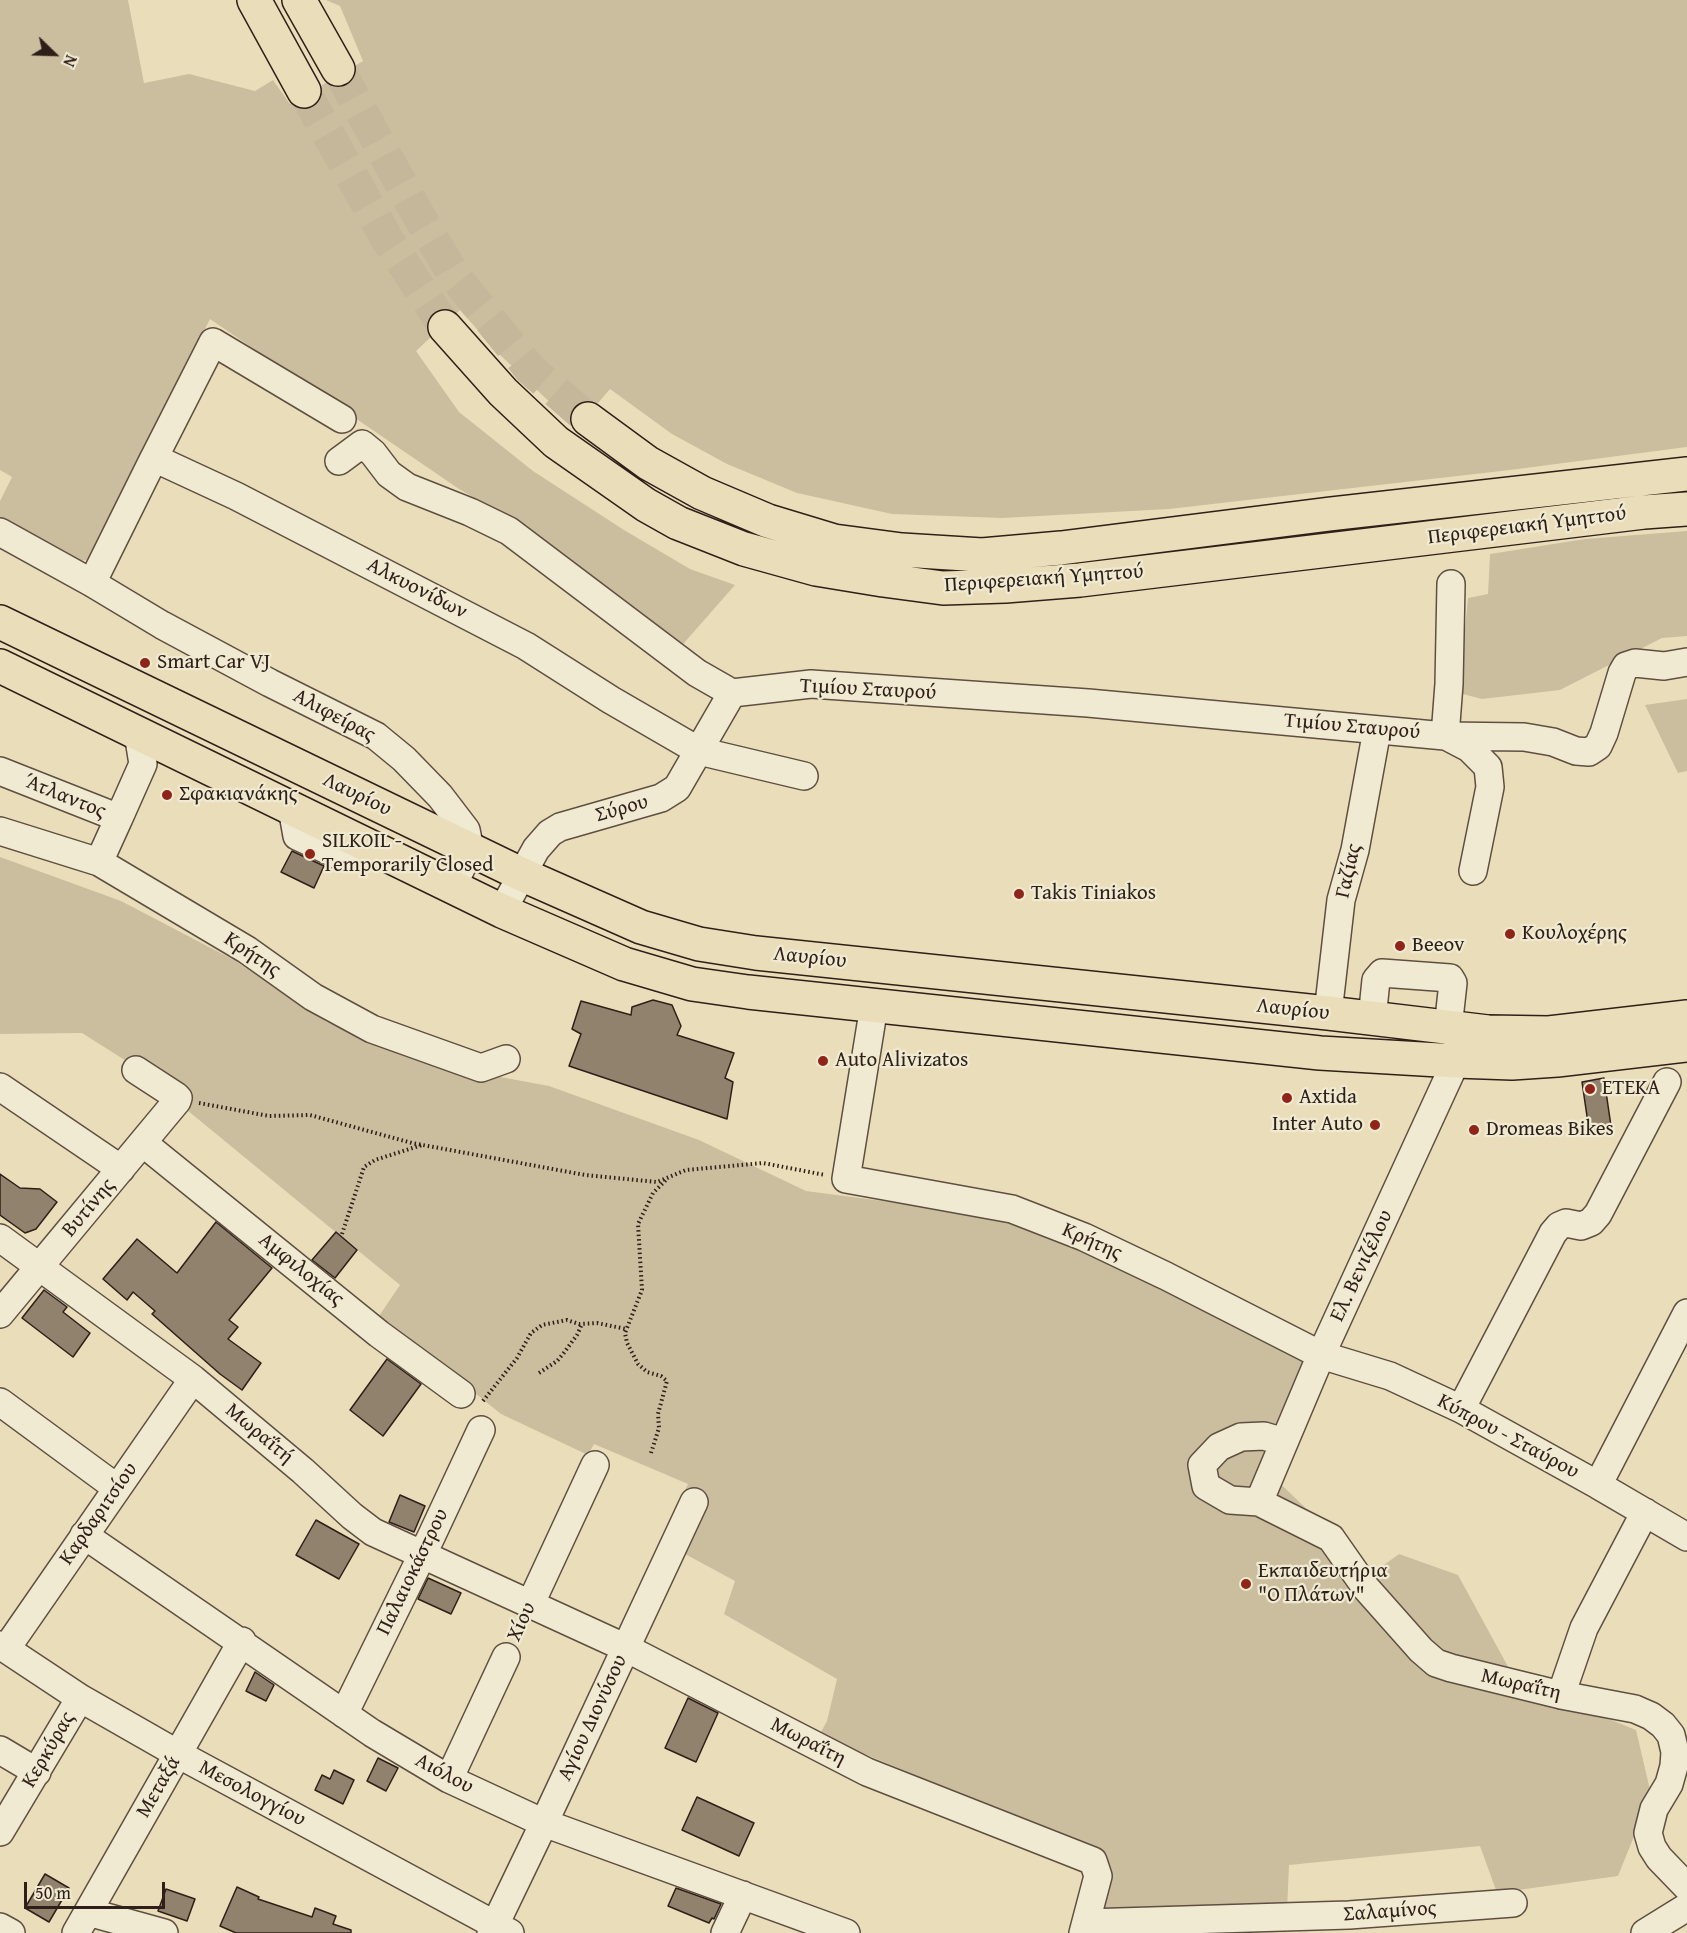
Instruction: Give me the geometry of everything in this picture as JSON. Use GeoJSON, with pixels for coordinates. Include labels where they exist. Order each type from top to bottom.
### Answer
{"type":"FeatureCollection","features":[{"type":"Feature","properties":{"kind":"main road"},"geometry":{"type":"LineString","coordinates":[[254,0],[304,91]]}},
{"type":"Feature","properties":{"kind":"main road"},"geometry":{"type":"LineString","coordinates":[[299,0],[338,69]]}},
{"type":"Feature","properties":{"kind":"main road","name":"Περιφερειακή Υμηττού"},"geometry":{"type":"LineString","coordinates":[[445,327],[503,392],[556,442],[646,505],[678,523],[744,549],[816,569],[883,580],[943,588],[1080,580],[1687,509]]}},
{"type":"Feature","properties":{"kind":"main road","name":"Περιφερειακή Υμηττού"},"geometry":{"type":"LineString","coordinates":[[588,419],[648,463],[702,493],[768,521],[834,541],[902,550],[982,555],[1061,548],[1330,514],[1687,474]]}},
{"type":"Feature","properties":{"kind":"main road","name":"Λαυρίου"},"geometry":{"type":"LineString","coordinates":[[0,622],[521,874],[641,927],[699,944],[756,953],[1372,1019],[1454,1040],[1512,1063],[1678,1046]]}},
{"type":"Feature","properties":{"kind":"main road","name":"Λαυρίου"},"geometry":{"type":"LineString","coordinates":[[0,666],[502,911],[624,964],[682,982],[748,992],[1320,1053],[1511,1034],[1549,1033],[1687,1017]]}},
{"type":"Feature","properties":{"kind":"street"},"geometry":{"type":"LineString","coordinates":[[92,583],[213,342],[342,419]]}},
{"type":"Feature","properties":{"kind":"street"},"geometry":{"type":"LineString","coordinates":[[339,461],[363,444],[374,453],[389,474],[408,487],[471,512],[509,531],[697,673],[732,693]]}},
{"type":"Feature","properties":{"kind":"street","name":"Αλκυονίδων"},"geometry":{"type":"LineString","coordinates":[[154,458],[236,496],[526,646],[611,700],[699,751],[804,776]]}},
{"type":"Feature","properties":{"kind":"street","name":"Αλιφείρας"},"geometry":{"type":"LineString","coordinates":[[0,532],[171,630],[376,736],[404,759],[446,803],[466,830],[470,850]]}},
{"type":"Feature","properties":{"kind":"street"},"geometry":{"type":"LineString","coordinates":[[1451,585],[1449,684],[1445,736],[1469,748],[1488,767],[1490,787],[1473,871]]}},
{"type":"Feature","properties":{"kind":"street","name":"Τιμίου Σταυρού"},"geometry":{"type":"LineString","coordinates":[[732,693],[811,684],[1088,703],[1445,736],[1524,737],[1553,742],[1576,751],[1589,752],[1598,746],[1604,734],[1626,666],[1635,663],[1664,666],[1687,662]]}},
{"type":"Feature","properties":{"kind":"street","name":"Σύρου"},"geometry":{"type":"LineString","coordinates":[[502,911],[542,840],[560,827],[661,798],[676,788],[732,693]]}},
{"type":"Feature","properties":{"kind":"street","name":"Γαζίας"},"geometry":{"type":"LineString","coordinates":[[1328,1013],[1341,900],[1355,850],[1377,730]]}},
{"type":"Feature","properties":{"kind":"street"},"geometry":{"type":"LineString","coordinates":[[119,818],[143,764],[138,733]]}},
{"type":"Feature","properties":{"kind":"street","name":"Άτλαντος"},"geometry":{"type":"LineString","coordinates":[[0,771],[119,818],[99,862]]}},
{"type":"Feature","properties":{"kind":"street","name":"Κρήτης"},"geometry":{"type":"LineString","coordinates":[[0,831],[99,862],[247,950],[313,997],[372,1029],[481,1068],[506,1059]]}},
{"type":"Feature","properties":{"kind":"street"},"geometry":{"type":"LineString","coordinates":[[452,887],[470,850]]}},
{"type":"Feature","properties":{"kind":"street","name":"Ελ. Βενιζέλου"},"geometry":{"type":"LineString","coordinates":[[1258,1502],[1454,1040],[1453,983],[1450,978],[1382,973],[1376,980],[1372,1019]]}},
{"type":"Feature","properties":{"kind":"street"},"geometry":{"type":"LineString","coordinates":[[846,1179],[874,1006]]}},
{"type":"Feature","properties":{"kind":"street"},"geometry":{"type":"LineString","coordinates":[[1461,1409],[1553,1233],[1559,1226],[1566,1223],[1581,1226],[1591,1222],[1598,1214],[1677,1087],[1678,1046]]}},
{"type":"Feature","properties":{"kind":"street"},"geometry":{"type":"LineString","coordinates":[[136,1070],[176,1098]]}},
{"type":"Feature","properties":{"kind":"street"},"geometry":{"type":"LineString","coordinates":[[0,1087],[121,1169]]}},
{"type":"Feature","properties":{"kind":"street","name":"Βυτίνης"},"geometry":{"type":"LineString","coordinates":[[0,1314],[143,1143],[176,1098]]}},
{"type":"Feature","properties":{"kind":"street","name":"Αμφιλοχίας"},"geometry":{"type":"LineString","coordinates":[[143,1143],[380,1334],[461,1394]]}},
{"type":"Feature","properties":{"kind":"street","name":"Κρήτης"},"geometry":{"type":"LineString","coordinates":[[846,1179],[1012,1209],[1084,1237],[1166,1276],[1321,1356]]}},
{"type":"Feature","properties":{"kind":"street","name":"Μωραΐτή"},"geometry":{"type":"LineString","coordinates":[[0,1238],[193,1380],[294,1463],[364,1526],[388,1540],[530,1605]]}},
{"type":"Feature","properties":{"kind":"street"},"geometry":{"type":"LineString","coordinates":[[1598,1485],[1687,1312]]}},
{"type":"Feature","properties":{"kind":"street","name":"Κύπρου - Σταύρου"},"geometry":{"type":"LineString","coordinates":[[1321,1356],[1390,1376],[1461,1409],[1598,1485],[1687,1538]]}},
{"type":"Feature","properties":{"kind":"street","name":"Καρδαριτσίου"},"geometry":{"type":"LineString","coordinates":[[3,1647],[193,1380]]}},
{"type":"Feature","properties":{"kind":"street"},"geometry":{"type":"LineString","coordinates":[[0,1402],[117,1488]]}},
{"type":"Feature","properties":{"kind":"street","name":"Παλαιοκάστρου"},"geometry":{"type":"LineString","coordinates":[[344,1714],[481,1430]]}},
{"type":"Feature","properties":{"kind":"street"},"geometry":{"type":"LineString","coordinates":[[1258,1502],[1230,1500],[1206,1486],[1202,1465],[1220,1447],[1242,1437],[1264,1436],[1284,1442]]}},
{"type":"Feature","properties":{"kind":"street","name":"Χίου"},"geometry":{"type":"LineString","coordinates":[[530,1605],[595,1465]]}},
{"type":"Feature","properties":{"kind":"street","name":"Αγίου Διονύσου"},"geometry":{"type":"LineString","coordinates":[[498,1930],[544,1823],[694,1502]]}},
{"type":"Feature","properties":{"kind":"street","name":"Μωραΐτη"},"geometry":{"type":"LineString","coordinates":[[1258,1502],[1331,1538],[1366,1588],[1436,1663],[1561,1695],[1635,1709],[1651,1716],[1663,1725],[1671,1735],[1675,1752],[1674,1766],[1669,1784],[1654,1809],[1648,1833],[1652,1847],[1659,1858],[1687,1887]]}},
{"type":"Feature","properties":{"kind":"street"},"geometry":{"type":"LineString","coordinates":[[1561,1695],[1584,1628],[1645,1512]]}},
{"type":"Feature","properties":{"kind":"street","name":"Αιόλου"},"geometry":{"type":"LineString","coordinates":[[84,1535],[201,1617],[242,1641],[344,1714],[449,1779],[544,1823],[846,1933]]}},
{"type":"Feature","properties":{"kind":"street","name":"Μωραΐτη"},"geometry":{"type":"LineString","coordinates":[[530,1605],[626,1648],[867,1772],[1093,1861],[1098,1876],[1085,1928]]}},
{"type":"Feature","properties":{"kind":"street","name":"Μεταξά"},"geometry":{"type":"LineString","coordinates":[[82,1922],[242,1641]]}},
{"type":"Feature","properties":{"kind":"street","name":"Μεσολογγίου"},"geometry":{"type":"LineString","coordinates":[[3,1647],[80,1698],[178,1755],[498,1930]]}},
{"type":"Feature","properties":{"kind":"street","name":"Χίου"},"geometry":{"type":"LineString","coordinates":[[449,1779],[506,1657]]}},
{"type":"Feature","properties":{"kind":"street","name":"Κερκύρας"},"geometry":{"type":"LineString","coordinates":[[0,1832],[80,1698]]}},
{"type":"Feature","properties":{"kind":"street"},"geometry":{"type":"LineString","coordinates":[[0,1750],[37,1772]]}},
{"type":"Feature","properties":{"kind":"street"},"geometry":{"type":"LineString","coordinates":[[725,1933],[743,1895]]}},
{"type":"Feature","properties":{"kind":"street","name":"Σαλαμίνος"},"geometry":{"type":"LineString","coordinates":[[1085,1928],[1349,1924],[1513,1903]]}},
{"type":"Feature","properties":{"kind":"street"},"geometry":{"type":"LineString","coordinates":[[1645,1933],[1687,1908]]}},
{"type":"Feature","properties":{"kind":"street"},"geometry":{"type":"LineString","coordinates":[[82,1922],[164,1933]]}},
{"type":"Feature","properties":{"kind":"street"},"geometry":{"type":"LineString","coordinates":[[0,1927],[11,1933]]}},
{"type":"Feature","properties":{"kind":"path"},"geometry":{"type":"LineString","coordinates":[[176,1098],[269,1116],[310,1116],[423,1145],[585,1175],[657,1182],[686,1170],[763,1163],[846,1179]]}},
{"type":"Feature","properties":{"kind":"path"},"geometry":{"type":"LineString","coordinates":[[342,1234],[364,1167],[375,1160],[423,1145]]}},
{"type":"Feature","properties":{"kind":"path"},"geometry":{"type":"LineString","coordinates":[[651,1453],[659,1428],[658,1414],[668,1384],[665,1379],[647,1372],[638,1364],[625,1336],[642,1290],[638,1224],[653,1193],[668,1178]]}},
{"type":"Feature","properties":{"kind":"path"},"geometry":{"type":"LineString","coordinates":[[461,1394],[470,1393],[482,1401],[517,1358],[531,1333],[542,1325],[567,1320],[626,1329]]}},
{"type":"Feature","properties":{"kind":"path"},"geometry":{"type":"LineString","coordinates":[[539,1372],[557,1361],[577,1335],[582,1324]]}},
{"type":"Feature","properties":{"kind":"shaded area"},"geometry":{"type":"Polygon","coordinates":[[[0,0],[128,0],[144,83],[189,74],[255,91],[273,80],[290,104],[363,61],[340,6],[326,0],[1687,0],[1687,447],[1510,470],[1169,509],[1002,518],[892,514],[797,493],[727,464],[672,434],[610,389],[577,428],[499,354],[460,310],[416,351],[459,412],[533,471],[624,530],[690,569],[735,585],[677,651],[526,528],[459,489],[210,319],[91,559],[75,562],[0,522],[0,501],[12,477],[0,470],[0,0]]]}},
{"type":"Feature","properties":{"kind":"shaded area"},"geometry":{"type":"Polygon","coordinates":[[[1687,531],[1687,636],[1662,638],[1560,690],[1482,699],[1459,693],[1468,598],[1488,594],[1490,554],[1585,539],[1687,531]]]}},
{"type":"Feature","properties":{"kind":"shaded area"},"geometry":{"type":"Polygon","coordinates":[[[1687,699],[1687,771],[1678,773],[1645,705],[1687,699]]]}},
{"type":"Feature","properties":{"kind":"shaded area"},"geometry":{"type":"Polygon","coordinates":[[[0,857],[121,901],[234,960],[327,1022],[452,1068],[549,1086],[699,1140],[806,1191],[967,1212],[1077,1242],[1306,1355],[1261,1465],[1373,1573],[1399,1554],[1458,1575],[1524,1696],[1574,1705],[1636,1730],[1651,1794],[1618,1876],[1497,1893],[1480,1846],[1289,1865],[1287,1911],[1102,1912],[1112,1870],[1102,1853],[838,1743],[821,1732],[827,1721],[837,1679],[724,1614],[735,1581],[661,1541],[688,1484],[594,1444],[588,1455],[501,1414],[379,1316],[400,1285],[131,1064],[82,1033],[0,1034],[0,857]]]}},
{"type":"Feature","properties":{"kind":"building"},"geometry":{"type":"Polygon","coordinates":[[[292,851],[324,866],[314,888],[281,872],[292,851]]]}},
{"type":"Feature","properties":{"kind":"building"},"geometry":{"type":"Polygon","coordinates":[[[653,1000],[672,1005],[681,1026],[677,1035],[734,1053],[725,1078],[733,1082],[727,1119],[569,1066],[581,1034],[572,1029],[581,1001],[631,1015],[632,1007],[653,1000]]]}},
{"type":"Feature","properties":{"kind":"building"},"geometry":{"type":"Polygon","coordinates":[[[1604,1078],[1611,1126],[1589,1130],[1582,1082],[1604,1078]]]}},
{"type":"Feature","properties":{"kind":"building"},"geometry":{"type":"Polygon","coordinates":[[[0,1174],[20,1188],[40,1189],[57,1202],[36,1229],[25,1233],[0,1215],[0,1174]]]}},
{"type":"Feature","properties":{"kind":"building"},"geometry":{"type":"Polygon","coordinates":[[[216,1222],[272,1268],[229,1320],[238,1327],[228,1339],[261,1363],[242,1390],[220,1374],[152,1314],[155,1311],[133,1292],[127,1300],[103,1279],[137,1239],[177,1273],[216,1222]]]}},
{"type":"Feature","properties":{"kind":"building"},"geometry":{"type":"Polygon","coordinates":[[[336,1232],[357,1250],[335,1278],[312,1260],[336,1232]]]}},
{"type":"Feature","properties":{"kind":"building"},"geometry":{"type":"Polygon","coordinates":[[[44,1290],[67,1307],[63,1312],[90,1333],[73,1357],[22,1318],[44,1290]]]}},
{"type":"Feature","properties":{"kind":"building"},"geometry":{"type":"Polygon","coordinates":[[[387,1359],[421,1384],[383,1436],[350,1410],[387,1359]]]}},
{"type":"Feature","properties":{"kind":"building"},"geometry":{"type":"Polygon","coordinates":[[[400,1495],[425,1506],[414,1532],[389,1522],[400,1495]]]}},
{"type":"Feature","properties":{"kind":"building"},"geometry":{"type":"Polygon","coordinates":[[[316,1520],[359,1544],[339,1579],[296,1555],[316,1520]]]}},
{"type":"Feature","properties":{"kind":"building"},"geometry":{"type":"Polygon","coordinates":[[[428,1578],[461,1593],[451,1614],[418,1599],[428,1578]]]}},
{"type":"Feature","properties":{"kind":"building"},"geometry":{"type":"Polygon","coordinates":[[[255,1672],[274,1685],[266,1701],[246,1691],[255,1672]]]}},
{"type":"Feature","properties":{"kind":"building"},"geometry":{"type":"Polygon","coordinates":[[[688,1698],[718,1713],[696,1762],[665,1748],[688,1698]]]}},
{"type":"Feature","properties":{"kind":"building"},"geometry":{"type":"Polygon","coordinates":[[[378,1758],[398,1768],[386,1791],[367,1781],[378,1758]]]}},
{"type":"Feature","properties":{"kind":"building"},"geometry":{"type":"Polygon","coordinates":[[[334,1770],[354,1780],[343,1804],[315,1790],[322,1775],[330,1779],[334,1770]]]}},
{"type":"Feature","properties":{"kind":"building"},"geometry":{"type":"Polygon","coordinates":[[[697,1797],[754,1823],[739,1856],[682,1830],[697,1797]]]}},
{"type":"Feature","properties":{"kind":"building"},"geometry":{"type":"Polygon","coordinates":[[[45,1874],[69,1888],[49,1922],[25,1908],[45,1874]]]}},
{"type":"Feature","properties":{"kind":"building"},"geometry":{"type":"Polygon","coordinates":[[[237,1887],[259,1897],[258,1899],[312,1917],[315,1908],[336,1916],[333,1924],[351,1930],[351,1933],[236,1933],[220,1926],[237,1887]]]}},
{"type":"Feature","properties":{"kind":"building"},"geometry":{"type":"Polygon","coordinates":[[[676,1888],[721,1904],[714,1919],[712,1918],[709,1923],[668,1906],[676,1888]]]}},
{"type":"Feature","properties":{"kind":"building"},"geometry":{"type":"Polygon","coordinates":[[[166,1889],[195,1899],[187,1921],[158,1911],[166,1889]]]}},
{"type":"Feature","properties":{"kind":"tunnel"},"geometry":{"type":"LineString","coordinates":[[338,69],[455,277],[530,369],[588,419]]}},
{"type":"Feature","properties":{"kind":"tunnel"},"geometry":{"type":"LineString","coordinates":[[304,91],[387,239],[445,327]]}},
{"type":"Feature","properties":{"kind":"place","name":"Smart Car VJ"},"geometry":{"type":"Point","coordinates":[145,663]}},
{"type":"Feature","properties":{"kind":"place","name":"Σφακιανάκης"},"geometry":{"type":"Point","coordinates":[167,795]}},
{"type":"Feature","properties":{"kind":"place","name":"SILKOIL - Temporarily Closed"},"geometry":{"type":"Point","coordinates":[310,854]}},
{"type":"Feature","properties":{"kind":"place","name":"Takis Tiniakos"},"geometry":{"type":"Point","coordinates":[1019,894]}},
{"type":"Feature","properties":{"kind":"place","name":"Κουλοχέρης"},"geometry":{"type":"Point","coordinates":[1510,934]}},
{"type":"Feature","properties":{"kind":"place","name":"Beeov"},"geometry":{"type":"Point","coordinates":[1400,946]}},
{"type":"Feature","properties":{"kind":"place","name":"Auto Alivizatos"},"geometry":{"type":"Point","coordinates":[823,1061]}},
{"type":"Feature","properties":{"kind":"place","name":"ΕΤΕΚΑ"},"geometry":{"type":"Point","coordinates":[1590,1089]}},
{"type":"Feature","properties":{"kind":"place","name":"Axtida"},"geometry":{"type":"Point","coordinates":[1287,1098]}},
{"type":"Feature","properties":{"kind":"place","name":"Inter Auto"},"geometry":{"type":"Point","coordinates":[1375,1125]}},
{"type":"Feature","properties":{"kind":"place","name":"Dromeas Bikes"},"geometry":{"type":"Point","coordinates":[1474,1130]}},
{"type":"Feature","properties":{"kind":"place","name":"Εκπαιδευτήρια \"Ο Πλάτων\""},"geometry":{"type":"Point","coordinates":[1246,1584]}}]}
